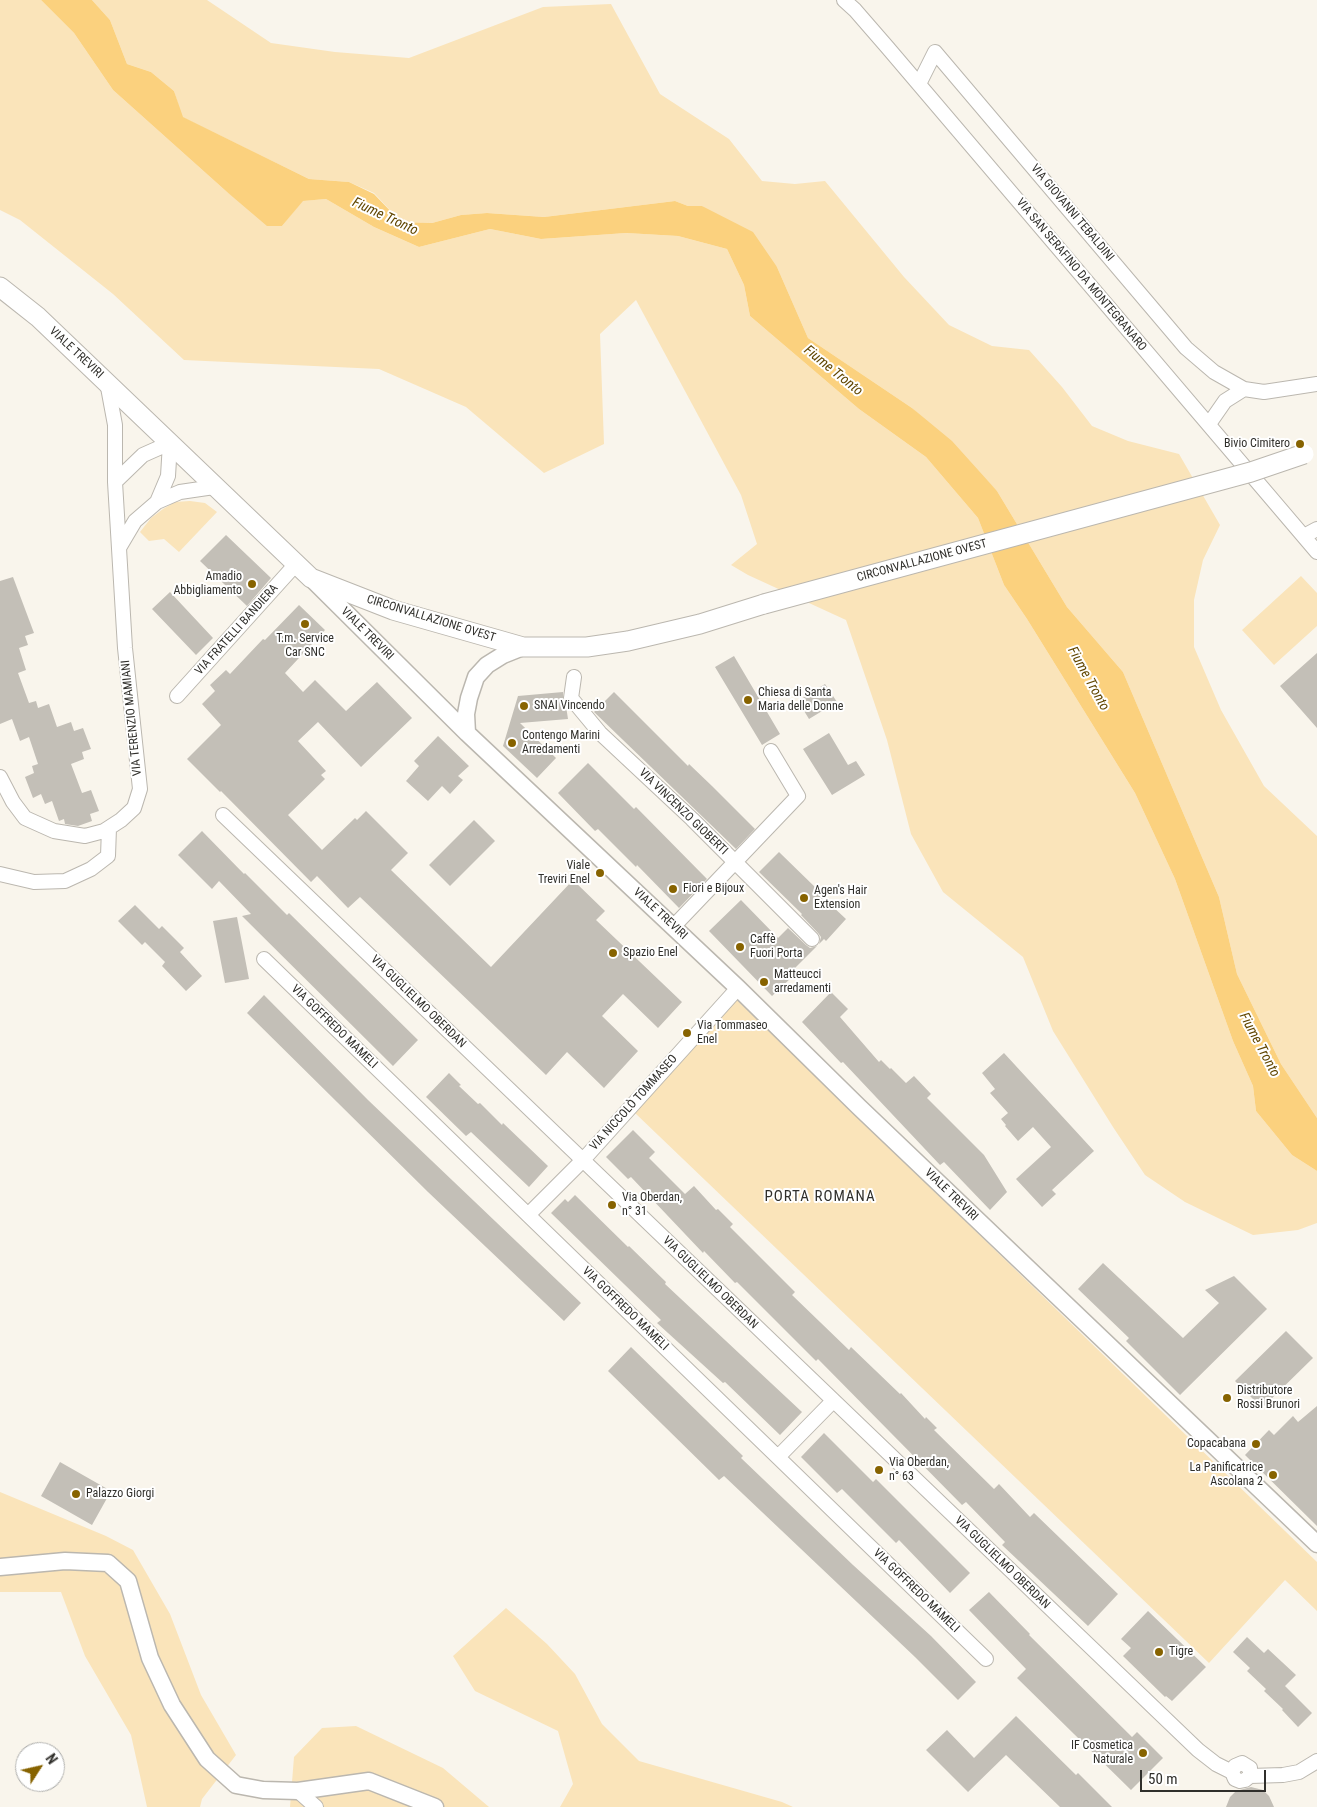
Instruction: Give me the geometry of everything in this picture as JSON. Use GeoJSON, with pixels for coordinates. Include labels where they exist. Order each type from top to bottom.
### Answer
{"type":"FeatureCollection","features":[{"type":"Feature","properties":{"kind":"main road","name":"VIALE TREVIRI"},"geometry":{"type":"LineString","coordinates":[[0,287],[38,317],[311,578]]}},
{"type":"Feature","properties":{"kind":"main road","name":"CIRCONVALLAZIONE OVEST"},"geometry":{"type":"LineString","coordinates":[[311,578],[393,610],[523,647],[587,647],[628,641],[700,624],[764,604],[1250,472],[1311,452]]}},
{"type":"Feature","properties":{"kind":"street","name":"VIA SAN SERAFINO DA MONTEGRANARO"},"geometry":{"type":"LineString","coordinates":[[844,0],[855,10],[919,84],[1209,424],[1311,533],[1317,552]]}},
{"type":"Feature","properties":{"kind":"street","name":"VIA GIOVANNI TEBALDINI"},"geometry":{"type":"LineString","coordinates":[[919,84],[934,52],[1186,348],[1214,372],[1244,389],[1264,392],[1317,384]]}},
{"type":"Feature","properties":{"kind":"street","name":"VIA TERENZIO MAMIANI"},"geometry":{"type":"LineString","coordinates":[[0,777],[13,802],[25,818],[54,831],[85,836],[104,831],[121,820],[134,808],[140,789],[125,648],[115,482],[115,426],[107,382]]}},
{"type":"Feature","properties":{"kind":"street"},"geometry":{"type":"LineString","coordinates":[[1209,424],[1225,401],[1244,389]]}},
{"type":"Feature","properties":{"kind":"street"},"geometry":{"type":"LineString","coordinates":[[115,482],[143,455],[170,443],[168,476],[157,502]]}},
{"type":"Feature","properties":{"kind":"street"},"geometry":{"type":"LineString","coordinates":[[119,548],[135,522],[157,502],[180,492],[214,486]]}},
{"type":"Feature","properties":{"kind":"street","name":"VIA FRATELLI BANDIERA"},"geometry":{"type":"LineString","coordinates":[[177,696],[296,564]]}},
{"type":"Feature","properties":{"kind":"street","name":"VIALE TREVIRI"},"geometry":{"type":"LineString","coordinates":[[311,578],[467,733],[738,988],[866,1114],[1317,1544]]}},
{"type":"Feature","properties":{"kind":"street","name":"CIRCONVALLAZIONE OVEST"},"geometry":{"type":"LineString","coordinates":[[467,733],[466,714],[476,678],[487,665],[503,655],[523,647]]}},
{"type":"Feature","properties":{"kind":"street","name":"VIA VINCENZO GIOBERTI"},"geometry":{"type":"LineString","coordinates":[[574,677],[571,698],[600,733],[812,940]]}},
{"type":"Feature","properties":{"kind":"street"},"geometry":{"type":"LineString","coordinates":[[673,927],[798,796],[772,751]]}},
{"type":"Feature","properties":{"kind":"street","name":"VIA GUGLIELMO OBERDAN"},"geometry":{"type":"LineString","coordinates":[[223,815],[1198,1750],[1216,1764],[1232,1772],[1235,1779],[1240,1781],[1246,1780],[1254,1773],[1283,1775],[1299,1772],[1317,1761]]}},
{"type":"Feature","properties":{"kind":"street"},"geometry":{"type":"LineString","coordinates":[[0,874],[34,882],[65,881],[90,870],[108,856],[109,828]]}},
{"type":"Feature","properties":{"kind":"street","name":"VIA GOFFREDO MAMELI"},"geometry":{"type":"LineString","coordinates":[[264,960],[986,1659]]}},
{"type":"Feature","properties":{"kind":"street","name":"VIA NICCOLÒ TOMMASEO"},"geometry":{"type":"LineString","coordinates":[[528,1216],[582,1160],[738,988]]}},
{"type":"Feature","properties":{"kind":"street"},"geometry":{"type":"LineString","coordinates":[[778,1457],[833,1401]]}},
{"type":"Feature","properties":{"kind":"street"},"geometry":{"type":"LineString","coordinates":[[0,1567],[65,1561],[108,1563],[128,1581],[150,1658],[172,1705],[206,1759],[236,1785],[263,1790],[298,1791],[369,1781],[435,1807]]}},
{"type":"Feature","properties":{"kind":"street"},"geometry":{"type":"LineString","coordinates":[[298,1791],[316,1807]]}},
{"type":"Feature","properties":{"kind":"shaded area"},"geometry":{"type":"Polygon","coordinates":[[[0,0],[41,0],[74,33],[113,90],[227,192],[282,226],[302,201],[326,199],[374,227],[419,247],[490,229],[541,239],[626,233],[678,236],[727,249],[744,285],[750,316],[859,409],[926,457],[978,518],[1004,585],[1135,793],[1175,879],[1233,1041],[1253,1086],[1256,1111],[1292,1155],[1317,1171],[1317,1223],[1298,1230],[1253,1235],[1185,1202],[1145,1175],[1053,1031],[1023,957],[943,892],[911,834],[887,740],[846,620],[748,575],[731,565],[757,544],[741,495],[636,300],[600,334],[604,444],[544,473],[466,407],[379,369],[184,360],[113,294],[20,220],[0,210],[0,0]]]}},
{"type":"Feature","properties":{"kind":"shaded area"},"geometry":{"type":"Polygon","coordinates":[[[92,0],[207,0],[271,43],[335,52],[409,58],[543,7],[611,4],[660,94],[729,139],[762,181],[795,184],[825,181],[904,277],[949,325],[992,346],[1029,350],[1062,387],[1092,426],[1128,441],[1179,454],[1220,525],[1203,560],[1194,600],[1194,647],[1221,710],[1264,786],[1317,836],[1317,1118],[1281,1064],[1237,974],[1219,897],[1123,672],[1067,607],[997,491],[912,408],[808,338],[777,267],[702,206],[688,206],[675,201],[544,217],[487,213],[461,215],[432,223],[401,222],[374,193],[349,182],[309,179],[182,117],[174,91],[151,72],[127,64],[110,20],[92,0]]]}},
{"type":"Feature","properties":{"kind":"shaded area"},"geometry":{"type":"Polygon","coordinates":[[[175,502],[205,503],[217,512],[179,552],[164,539],[149,541],[140,532],[151,518],[163,509],[175,502]]]}},
{"type":"Feature","properties":{"kind":"shaded area"},"geometry":{"type":"Polygon","coordinates":[[[1301,576],[1317,593],[1317,626],[1274,665],[1242,630],[1301,576]]]}},
{"type":"Feature","properties":{"kind":"shaded area"},"geometry":{"type":"Polygon","coordinates":[[[736,999],[1317,1562],[1317,1611],[1285,1580],[1209,1663],[635,1113],[736,999]]]}},
{"type":"Feature","properties":{"kind":"shaded area"},"geometry":{"type":"Polygon","coordinates":[[[0,1492],[106,1536],[133,1550],[170,1614],[201,1695],[236,1755],[202,1799],[200,1807],[147,1807],[131,1735],[85,1656],[61,1592],[0,1592],[0,1492]]]}},
{"type":"Feature","properties":{"kind":"shaded area"},"geometry":{"type":"Polygon","coordinates":[[[506,1608],[547,1644],[575,1674],[602,1724],[639,1761],[782,1802],[793,1807],[560,1807],[573,1784],[558,1731],[475,1691],[453,1656],[506,1608]]]}},
{"type":"Feature","properties":{"kind":"shaded area"},"geometry":{"type":"Polygon","coordinates":[[[356,1726],[443,1768],[489,1807],[290,1807],[294,1757],[322,1728],[356,1726]]]}},
{"type":"Feature","properties":{"kind":"water","name":"Fiume Tronto"},"geometry":{"type":"Polygon","coordinates":[[[41,0],[92,0],[110,20],[127,64],[151,72],[174,91],[183,117],[309,179],[349,182],[374,194],[401,222],[432,223],[461,215],[487,213],[544,217],[675,201],[688,206],[702,206],[753,232],[777,267],[808,338],[912,408],[952,441],[997,491],[1067,607],[1123,672],[1219,897],[1237,974],[1281,1064],[1317,1118],[1317,1171],[1292,1155],[1256,1111],[1253,1086],[1233,1041],[1175,879],[1135,793],[1004,585],[978,518],[926,457],[859,409],[750,316],[744,285],[727,249],[678,236],[626,233],[541,239],[490,229],[419,247],[374,227],[326,199],[303,201],[282,226],[267,226],[113,90],[74,33],[41,0]]]}},
{"type":"Feature","properties":{"kind":"building"},"geometry":{"type":"Polygon","coordinates":[[[226,535],[271,578],[247,606],[200,561],[226,535]]]}},
{"type":"Feature","properties":{"kind":"building"},"geometry":{"type":"Polygon","coordinates":[[[13,577],[34,633],[25,636],[28,645],[19,648],[26,670],[18,673],[29,703],[36,701],[38,708],[49,704],[57,727],[71,722],[74,731],[83,728],[91,749],[82,752],[84,759],[71,764],[82,793],[91,790],[99,811],[90,814],[92,821],[78,826],[65,824],[64,819],[59,821],[52,801],[45,804],[41,794],[33,798],[25,777],[34,773],[32,766],[38,764],[29,737],[20,741],[12,719],[0,724],[0,581],[13,577]]]}},
{"type":"Feature","properties":{"kind":"building"},"geometry":{"type":"Polygon","coordinates":[[[170,592],[213,638],[196,655],[152,609],[170,592]]]}},
{"type":"Feature","properties":{"kind":"building"},"geometry":{"type":"Polygon","coordinates":[[[299,605],[325,630],[285,673],[303,692],[315,680],[346,711],[377,682],[412,718],[361,767],[318,722],[298,741],[326,771],[321,775],[325,779],[288,815],[322,850],[355,818],[357,820],[366,811],[408,853],[391,870],[491,967],[573,880],[605,911],[596,920],[682,1002],[658,1028],[623,994],[602,1016],[638,1051],[604,1088],[567,1052],[546,1075],[360,897],[348,908],[317,876],[311,882],[187,759],[221,725],[202,704],[215,691],[210,685],[226,670],[230,674],[299,605]]]}},
{"type":"Feature","properties":{"kind":"building"},"geometry":{"type":"Polygon","coordinates":[[[1317,653],[1317,728],[1280,686],[1317,653]]]}},
{"type":"Feature","properties":{"kind":"building","name":"Chiesa di Santa Maria delle Donne"},"geometry":{"type":"Polygon","coordinates":[[[734,656],[780,734],[762,745],[715,667],[734,656]]]}},
{"type":"Feature","properties":{"kind":"building"},"geometry":{"type":"Polygon","coordinates":[[[825,684],[837,702],[809,719],[798,701],[825,684]]]}},
{"type":"Feature","properties":{"kind":"building"},"geometry":{"type":"Polygon","coordinates":[[[563,692],[568,719],[520,723],[556,758],[537,778],[503,746],[518,696],[563,692]]]}},
{"type":"Feature","properties":{"kind":"building"},"geometry":{"type":"Polygon","coordinates":[[[614,692],[688,766],[689,764],[755,829],[736,849],[594,712],[614,692]]]}},
{"type":"Feature","properties":{"kind":"building"},"geometry":{"type":"Polygon","coordinates":[[[829,733],[848,765],[856,761],[865,775],[832,795],[803,749],[829,733]]]}},
{"type":"Feature","properties":{"kind":"building"},"geometry":{"type":"Polygon","coordinates":[[[438,736],[469,766],[458,776],[463,780],[450,794],[442,786],[428,801],[406,781],[419,766],[414,761],[438,736]]]}},
{"type":"Feature","properties":{"kind":"building"},"geometry":{"type":"Polygon","coordinates":[[[588,763],[634,809],[636,807],[707,879],[679,908],[637,865],[636,867],[598,829],[595,831],[558,793],[588,763]]]}},
{"type":"Feature","properties":{"kind":"building"},"geometry":{"type":"Polygon","coordinates":[[[474,820],[495,841],[450,886],[429,865],[474,820]]]}},
{"type":"Feature","properties":{"kind":"building"},"geometry":{"type":"Polygon","coordinates":[[[202,831],[244,874],[287,915],[289,913],[418,1040],[393,1066],[242,916],[251,914],[219,881],[212,889],[178,855],[202,831]]]}},
{"type":"Feature","properties":{"kind":"building"},"geometry":{"type":"Polygon","coordinates":[[[779,852],[846,919],[826,941],[824,939],[819,944],[821,937],[818,933],[802,914],[759,872],[779,852]]]}},
{"type":"Feature","properties":{"kind":"building"},"geometry":{"type":"Polygon","coordinates":[[[741,900],[778,938],[788,928],[810,948],[817,946],[790,973],[793,976],[772,996],[709,931],[741,900]]]}},
{"type":"Feature","properties":{"kind":"building"},"geometry":{"type":"Polygon","coordinates":[[[135,905],[159,929],[162,926],[184,948],[180,952],[202,976],[186,991],[162,966],[165,962],[145,942],[142,945],[118,921],[135,905]]]}},
{"type":"Feature","properties":{"kind":"building"},"geometry":{"type":"Polygon","coordinates":[[[237,917],[249,979],[225,983],[213,921],[237,917]]]}},
{"type":"Feature","properties":{"kind":"building"},"geometry":{"type":"Polygon","coordinates":[[[831,992],[848,1009],[840,1017],[879,1062],[881,1060],[906,1083],[914,1076],[931,1094],[927,1098],[984,1155],[1007,1192],[990,1210],[944,1162],[940,1165],[843,1062],[841,1063],[802,1022],[831,992]]]}},
{"type":"Feature","properties":{"kind":"building"},"geometry":{"type":"Polygon","coordinates":[[[264,995],[368,1100],[581,1303],[564,1321],[428,1192],[247,1013],[264,995]]]}},
{"type":"Feature","properties":{"kind":"building"},"geometry":{"type":"Polygon","coordinates":[[[1004,1053],[1094,1151],[1052,1190],[1056,1194],[1042,1207],[1016,1179],[1051,1147],[1033,1127],[1018,1141],[1001,1119],[1008,1113],[990,1093],[995,1089],[982,1073],[1004,1053]]]}},
{"type":"Feature","properties":{"kind":"building"},"geometry":{"type":"Polygon","coordinates":[[[449,1073],[461,1085],[459,1086],[478,1104],[480,1103],[502,1125],[503,1123],[548,1166],[529,1187],[471,1132],[466,1136],[426,1097],[449,1073]]]}},
{"type":"Feature","properties":{"kind":"building"},"geometry":{"type":"Polygon","coordinates":[[[633,1130],[655,1152],[649,1158],[685,1194],[694,1186],[716,1210],[718,1209],[733,1224],[730,1227],[795,1292],[792,1295],[849,1350],[851,1347],[901,1393],[925,1419],[926,1417],[937,1428],[934,1430],[994,1489],[999,1484],[1030,1517],[1034,1513],[1118,1594],[1088,1626],[1002,1545],[1005,1542],[966,1502],[962,1505],[818,1359],[816,1361],[737,1282],[735,1283],[704,1251],[703,1253],[631,1177],[628,1179],[606,1157],[633,1130]]]}},
{"type":"Feature","properties":{"kind":"building"},"geometry":{"type":"Polygon","coordinates":[[[575,1195],[666,1282],[665,1284],[802,1412],[780,1435],[725,1382],[723,1383],[657,1323],[661,1320],[551,1213],[565,1199],[568,1202],[575,1195]]]}},
{"type":"Feature","properties":{"kind":"building"},"geometry":{"type":"Polygon","coordinates":[[[1103,1263],[1183,1338],[1219,1303],[1205,1290],[1234,1276],[1267,1309],[1180,1395],[1126,1341],[1129,1338],[1078,1289],[1103,1263]]]}},
{"type":"Feature","properties":{"kind":"building"},"geometry":{"type":"Polygon","coordinates":[[[1286,1331],[1313,1358],[1262,1408],[1235,1381],[1286,1331]]]}},
{"type":"Feature","properties":{"kind":"building"},"geometry":{"type":"Polygon","coordinates":[[[631,1347],[743,1456],[741,1458],[853,1565],[931,1636],[976,1682],[958,1700],[724,1476],[719,1480],[608,1371],[631,1347]]]}},
{"type":"Feature","properties":{"kind":"building"},"geometry":{"type":"Polygon","coordinates":[[[1317,1406],[1317,1526],[1245,1455],[1269,1430],[1274,1435],[1293,1416],[1298,1422],[1317,1406]]]}},
{"type":"Feature","properties":{"kind":"building"},"geometry":{"type":"Polygon","coordinates":[[[824,1433],[873,1482],[876,1479],[970,1573],[950,1593],[899,1540],[896,1543],[842,1489],[837,1493],[801,1457],[824,1433]]]}},
{"type":"Feature","properties":{"kind":"building","name":"Palazzo Giorgi"},"geometry":{"type":"Polygon","coordinates":[[[60,1462],[111,1491],[92,1525],[41,1496],[60,1462]]]}},
{"type":"Feature","properties":{"kind":"building"},"geometry":{"type":"Polygon","coordinates":[[[989,1592],[1029,1635],[1132,1737],[1137,1732],[1163,1758],[1131,1790],[1017,1678],[1026,1669],[969,1610],[989,1592]]]}},
{"type":"Feature","properties":{"kind":"building","name":"Tigre"},"geometry":{"type":"Polygon","coordinates":[[[1148,1611],[1206,1667],[1172,1701],[1165,1697],[1123,1656],[1131,1648],[1121,1639],[1148,1611]]]}},
{"type":"Feature","properties":{"kind":"building"},"geometry":{"type":"Polygon","coordinates":[[[1247,1637],[1264,1653],[1268,1649],[1296,1675],[1285,1686],[1312,1713],[1298,1727],[1264,1691],[1266,1689],[1247,1671],[1250,1668],[1233,1652],[1247,1637]]]}},
{"type":"Feature","properties":{"kind":"building"},"geometry":{"type":"Polygon","coordinates":[[[1016,1716],[1076,1775],[1078,1773],[1112,1807],[1060,1807],[1006,1755],[968,1792],[926,1750],[947,1730],[974,1758],[1016,1716]]]}},
{"type":"Feature","properties":{"kind":"building"},"geometry":{"type":"Polygon","coordinates":[[[1251,1787],[1263,1790],[1269,1796],[1274,1807],[1226,1807],[1230,1797],[1236,1791],[1251,1787]]]}},
{"type":"Feature","properties":{"kind":"place","name":"Bivio Cimitero"},"geometry":{"type":"Point","coordinates":[1300,444]}},
{"type":"Feature","properties":{"kind":"place","name":"Amadio Abbigliamento"},"geometry":{"type":"Point","coordinates":[252,584]}},
{"type":"Feature","properties":{"kind":"place","name":"T.m. Service Car SNC"},"geometry":{"type":"Point","coordinates":[305,624]}},
{"type":"Feature","properties":{"kind":"place","name":"Chiesa di Santa Maria delle Donne"},"geometry":{"type":"Point","coordinates":[748,700]}},
{"type":"Feature","properties":{"kind":"place","name":"SNAI Vincendo"},"geometry":{"type":"Point","coordinates":[524,706]}},
{"type":"Feature","properties":{"kind":"place","name":"Contengo Marini Arredamenti"},"geometry":{"type":"Point","coordinates":[512,743]}},
{"type":"Feature","properties":{"kind":"place","name":"Viale Treviri Enel"},"geometry":{"type":"Point","coordinates":[600,873]}},
{"type":"Feature","properties":{"kind":"place","name":"Fiori e Bijoux"},"geometry":{"type":"Point","coordinates":[673,889]}},
{"type":"Feature","properties":{"kind":"place","name":"Agen's Hair Extension"},"geometry":{"type":"Point","coordinates":[804,898]}},
{"type":"Feature","properties":{"kind":"place","name":"Caffè Fuori Porta"},"geometry":{"type":"Point","coordinates":[740,947]}},
{"type":"Feature","properties":{"kind":"place","name":"Spazio Enel"},"geometry":{"type":"Point","coordinates":[613,953]}},
{"type":"Feature","properties":{"kind":"place","name":"Matteucci arredamenti"},"geometry":{"type":"Point","coordinates":[764,982]}},
{"type":"Feature","properties":{"kind":"place","name":"Via Tommaseo Enel"},"geometry":{"type":"Point","coordinates":[687,1033]}},
{"type":"Feature","properties":{"kind":"place","name":"Via Oberdan, n° 31"},"geometry":{"type":"Point","coordinates":[612,1205]}},
{"type":"Feature","properties":{"kind":"place","name":"Distributore Rossi Brunori"},"geometry":{"type":"Point","coordinates":[1227,1398]}},
{"type":"Feature","properties":{"kind":"place","name":"Copacabana"},"geometry":{"type":"Point","coordinates":[1256,1444]}},
{"type":"Feature","properties":{"kind":"place","name":"Via Oberdan, n° 63"},"geometry":{"type":"Point","coordinates":[879,1470]}},
{"type":"Feature","properties":{"kind":"place","name":"La Panificatrice Ascolana 2"},"geometry":{"type":"Point","coordinates":[1273,1475]}},
{"type":"Feature","properties":{"kind":"place","name":"Palazzo Giorgi"},"geometry":{"type":"Point","coordinates":[76,1494]}},
{"type":"Feature","properties":{"kind":"place","name":"Tigre"},"geometry":{"type":"Point","coordinates":[1159,1652]}},
{"type":"Feature","properties":{"kind":"place","name":"IF Cosmetica Naturale"},"geometry":{"type":"Point","coordinates":[1143,1753]}},
{"type":"Feature","properties":{"kind":"district","name":"PORTA ROMANA"},"geometry":{"type":"Point","coordinates":[820,1197]}}]}
